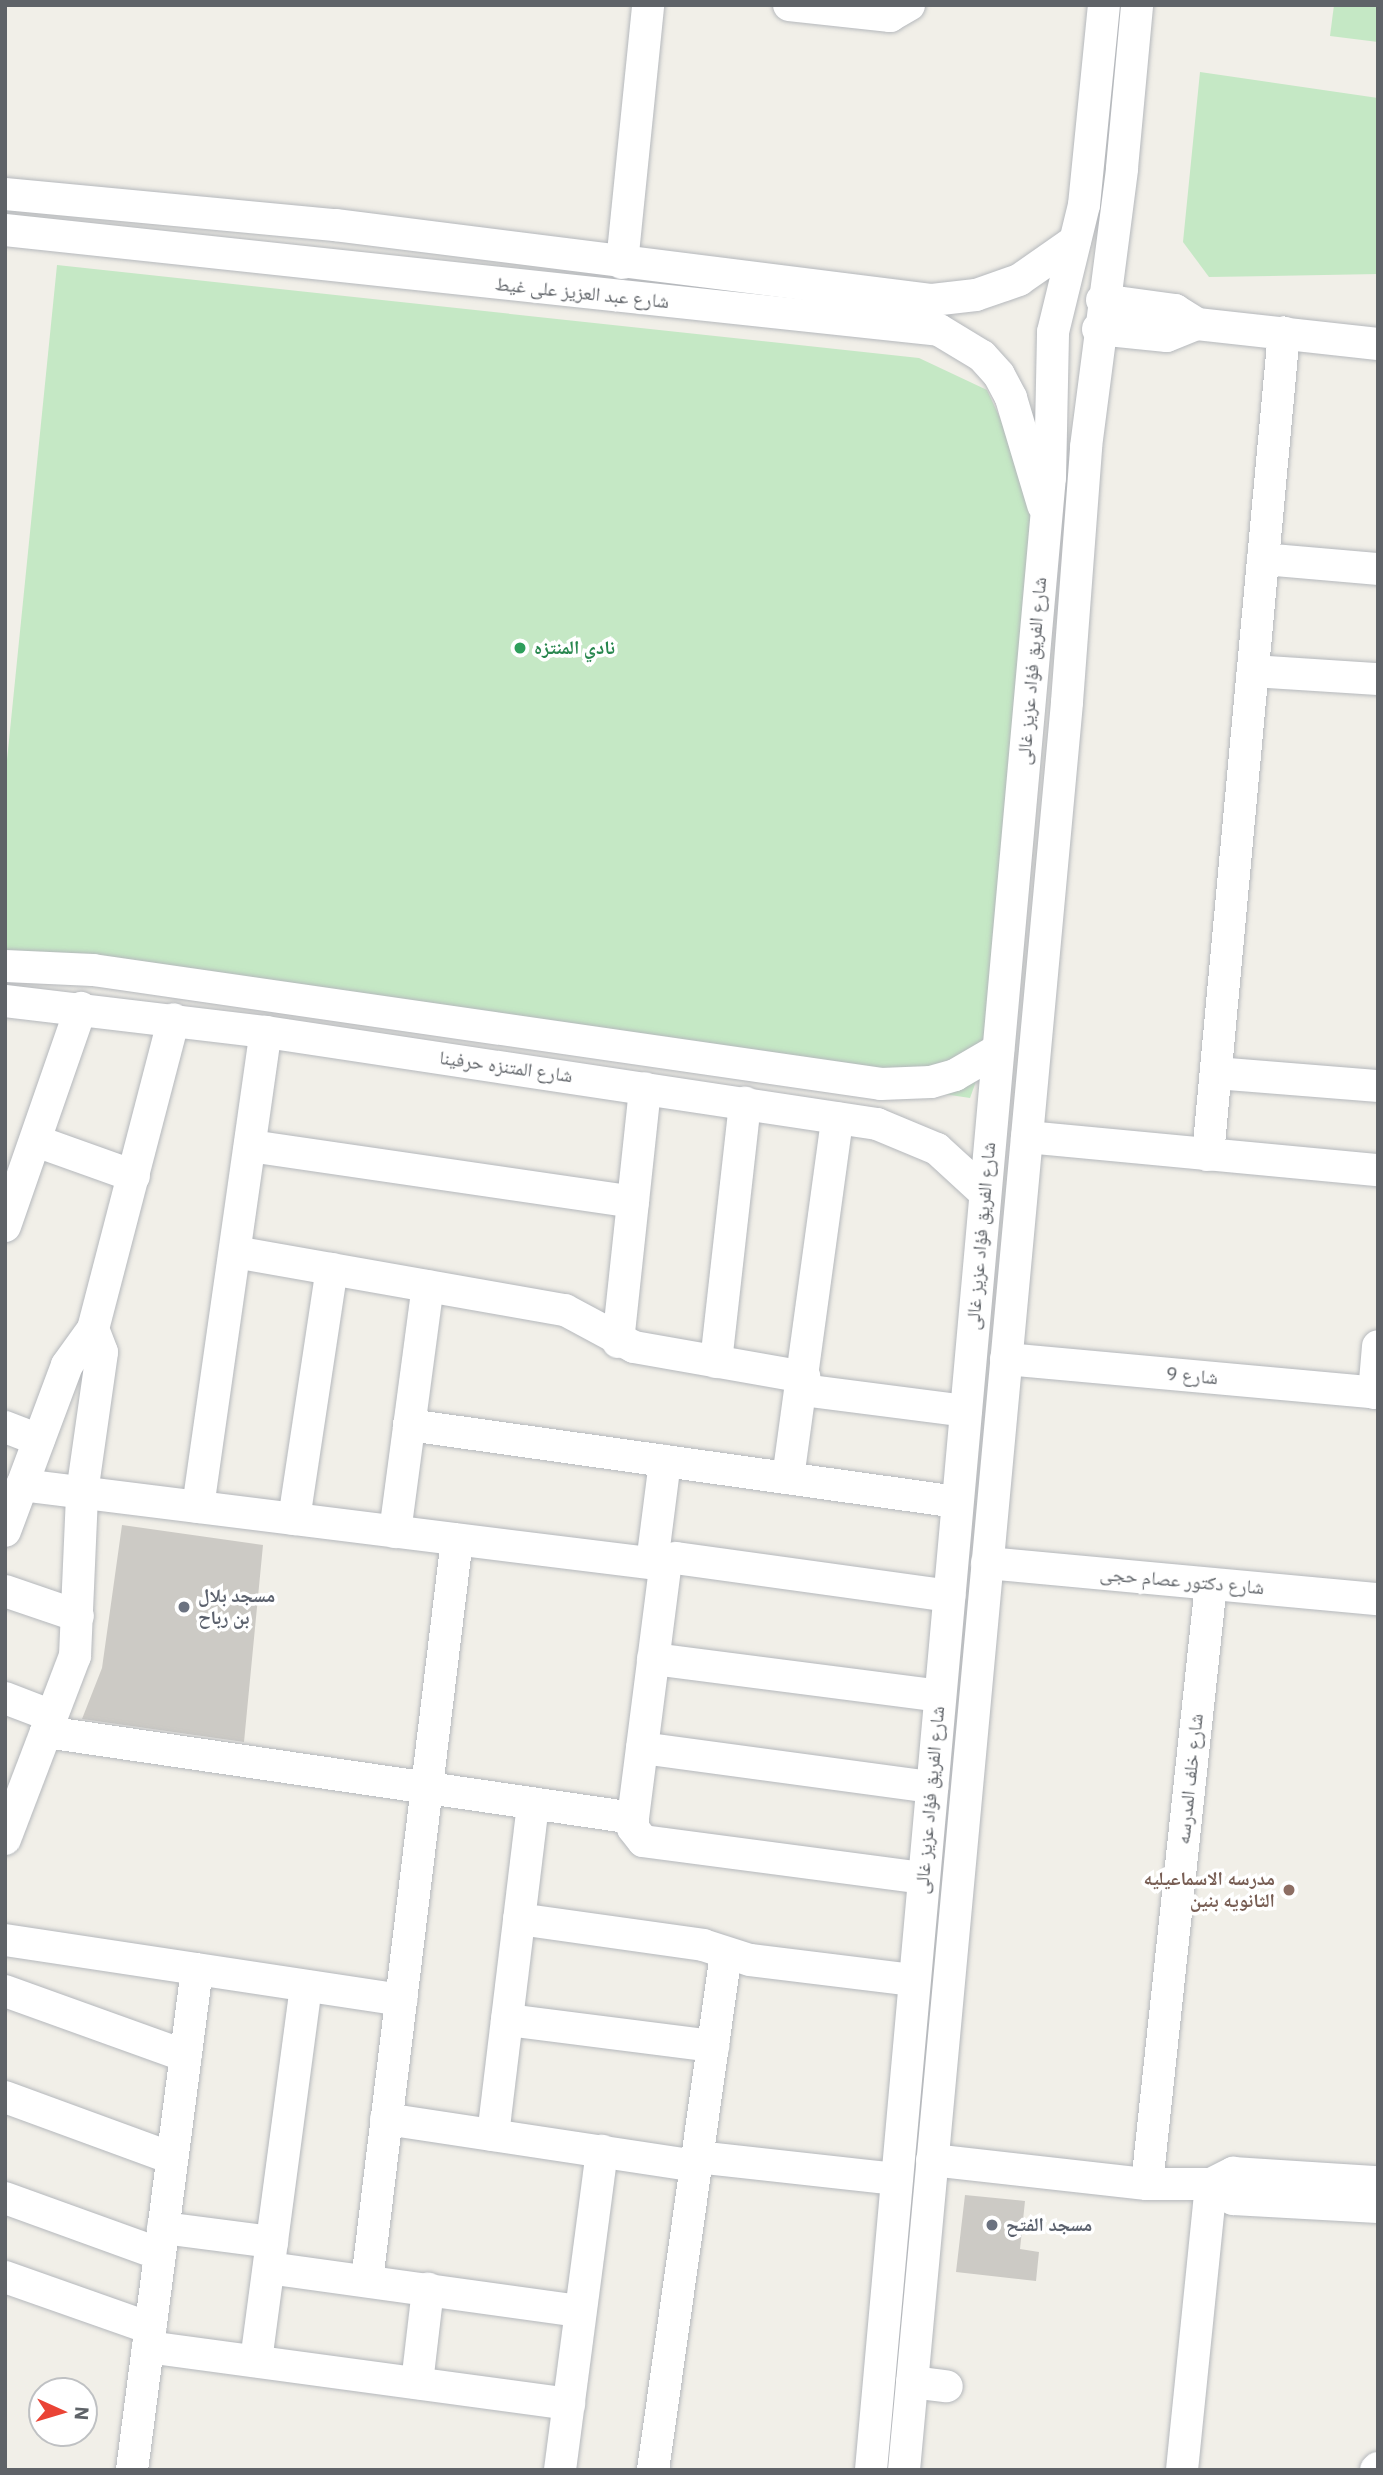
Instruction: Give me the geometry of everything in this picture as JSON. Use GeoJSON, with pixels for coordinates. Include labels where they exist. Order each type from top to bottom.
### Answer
{"type":"FeatureCollection","features":[{"type":"Feature","properties":{"kind":"street"},"geometry":{"type":"LineString","coordinates":[[622,262],[648,5]]}},
{"type":"Feature","properties":{"kind":"street"},"geometry":{"type":"LineString","coordinates":[[789,5],[890,16],[909,5]]}},
{"type":"Feature","properties":{"kind":"street","name":"شارع الفريق فؤاد عزيز غالى"},"geometry":{"type":"LineString","coordinates":[[871,2470],[1046,513],[1051,445],[1053,332],[1087,187],[1104,5]]}},
{"type":"Feature","properties":{"kind":"street","name":"شارع الفريق فؤاد عزيز غالى"},"geometry":{"type":"LineString","coordinates":[[904,2470],[1067,702],[1086,447],[1100,315],[1122,169],[1137,5]]}},
{"type":"Feature","properties":{"kind":"street","name":"شارع عبد العزيز على غيط"},"geometry":{"type":"LineString","coordinates":[[5,194],[428,239],[913,298],[954,299],[1019,280],[1075,241]]}},
{"type":"Feature","properties":{"kind":"street"},"geometry":{"type":"LineString","coordinates":[[38,233],[41,198]]}},
{"type":"Feature","properties":{"kind":"street","name":"شارع عبد العزيز على غيط"},"geometry":{"type":"LineString","coordinates":[[5,230],[394,269],[423,278],[914,326],[962,341],[982,356],[1011,398],[1046,513]]}},
{"type":"Feature","properties":{"kind":"street"},"geometry":{"type":"LineString","coordinates":[[423,278],[428,239]]}},
{"type":"Feature","properties":{"kind":"street"},"geometry":{"type":"LineString","coordinates":[[684,303],[686,270]]}},
{"type":"Feature","properties":{"kind":"street"},"geometry":{"type":"LineString","coordinates":[[1100,315],[1174,335],[1198,324],[1378,344]]}},
{"type":"Feature","properties":{"kind":"street"},"geometry":{"type":"LineString","coordinates":[[1208,1155],[1284,333]]}},
{"type":"Feature","properties":{"kind":"street"},"geometry":{"type":"LineString","coordinates":[[1051,445],[1086,447]]}},
{"type":"Feature","properties":{"kind":"street"},"geometry":{"type":"LineString","coordinates":[[1263,559],[1378,569]]}},
{"type":"Feature","properties":{"kind":"street"},"geometry":{"type":"LineString","coordinates":[[1253,671],[1378,679]]}},
{"type":"Feature","properties":{"kind":"street"},"geometry":{"type":"LineString","coordinates":[[1030,700],[1067,702]]}},
{"type":"Feature","properties":{"kind":"street"},"geometry":{"type":"LineString","coordinates":[[1014,876],[1051,879]]}},
{"type":"Feature","properties":{"kind":"street","name":"شارع المتنزه حرفينا"},"geometry":{"type":"LineString","coordinates":[[5,966],[81,968],[674,1055],[906,1084],[955,1075],[998,1050]]}},
{"type":"Feature","properties":{"kind":"street","name":"شارع المتنزه حرفينا"},"geometry":{"type":"LineString","coordinates":[[5,1001],[174,1019],[837,1118],[918,1138],[955,1162],[985,1193]]}},
{"type":"Feature","properties":{"kind":"street"},"geometry":{"type":"LineString","coordinates":[[5,1226],[81,1008]]}},
{"type":"Feature","properties":{"kind":"street"},"geometry":{"type":"LineString","coordinates":[[5,1531],[73,1351],[93,1329],[174,1019]]}},
{"type":"Feature","properties":{"kind":"street"},"geometry":{"type":"LineString","coordinates":[[198,1507],[266,1032]]}},
{"type":"Feature","properties":{"kind":"street"},"geometry":{"type":"LineString","coordinates":[[618,1342],[633,1202],[657,1090],[674,1055]]}},
{"type":"Feature","properties":{"kind":"street"},"geometry":{"type":"LineString","coordinates":[[1216,1073],[1378,1086]]}},
{"type":"Feature","properties":{"kind":"street"},"geometry":{"type":"LineString","coordinates":[[716,1362],[745,1103]]}},
{"type":"Feature","properties":{"kind":"street"},"geometry":{"type":"LineString","coordinates":[[789,1478],[837,1118]]}},
{"type":"Feature","properties":{"kind":"street"},"geometry":{"type":"LineString","coordinates":[[1027,1137],[1378,1170]]}},
{"type":"Feature","properties":{"kind":"street"},"geometry":{"type":"LineString","coordinates":[[36,1141],[134,1176]]}},
{"type":"Feature","properties":{"kind":"street"},"geometry":{"type":"LineString","coordinates":[[250,1146],[633,1202]]}},
{"type":"Feature","properties":{"kind":"street"},"geometry":{"type":"LineString","coordinates":[[235,1252],[565,1310],[618,1342],[716,1362],[803,1384],[966,1410]]}},
{"type":"Feature","properties":{"kind":"street"},"geometry":{"type":"LineString","coordinates":[[295,1519],[332,1269]]}},
{"type":"Feature","properties":{"kind":"street"},"geometry":{"type":"LineString","coordinates":[[395,1532],[428,1286]]}},
{"type":"Feature","properties":{"kind":"street"},"geometry":{"type":"LineString","coordinates":[[5,1839],[13,1797],[49,1724],[75,1656],[82,1493],[102,1352],[93,1329]]}},
{"type":"Feature","properties":{"kind":"street"},"geometry":{"type":"LineString","coordinates":[[1376,1393],[1378,1346]]}},
{"type":"Feature","properties":{"kind":"street","name":"شارع 9"},"geometry":{"type":"LineString","coordinates":[[1006,1359],[1376,1393]]}},
{"type":"Feature","properties":{"kind":"street"},"geometry":{"type":"LineString","coordinates":[[409,1425],[957,1502]]}},
{"type":"Feature","properties":{"kind":"street"},"geometry":{"type":"LineString","coordinates":[[5,1427],[39,1440]]}},
{"type":"Feature","properties":{"kind":"street"},"geometry":{"type":"LineString","coordinates":[[665,1461],[653,1658],[633,1818],[636,1836],[643,1841],[923,1878]]}},
{"type":"Feature","properties":{"kind":"street"},"geometry":{"type":"LineString","coordinates":[[22,1485],[658,1564],[676,1558],[949,1596]]}},
{"type":"Feature","properties":{"kind":"street"},"geometry":{"type":"LineString","coordinates":[[367,2281],[457,1539]]}},
{"type":"Feature","properties":{"kind":"street","name":"شارع دكتور عصام حجى"},"geometry":{"type":"LineString","coordinates":[[987,1563],[1378,1599]]}},
{"type":"Feature","properties":{"kind":"street","name":"شارع خلف المدرسه"},"geometry":{"type":"LineString","coordinates":[[1147,2183],[1211,1584]]}},
{"type":"Feature","properties":{"kind":"street"},"geometry":{"type":"LineString","coordinates":[[5,1591],[78,1616]]}},
{"type":"Feature","properties":{"kind":"street"},"geometry":{"type":"LineString","coordinates":[[653,1658],[940,1696]]}},
{"type":"Feature","properties":{"kind":"street"},"geometry":{"type":"LineString","coordinates":[[5,1698],[49,1724],[426,1790],[633,1818]]}},
{"type":"Feature","properties":{"kind":"street"},"geometry":{"type":"LineString","coordinates":[[642,1748],[933,1774],[968,1765]]}},
{"type":"Feature","properties":{"kind":"street"},"geometry":{"type":"LineString","coordinates":[[494,2135],[533,1805]]}},
{"type":"Feature","properties":{"kind":"street"},"geometry":{"type":"LineString","coordinates":[[519,1919],[703,1945],[726,1953],[914,1980]]}},
{"type":"Feature","properties":{"kind":"street"},"geometry":{"type":"LineString","coordinates":[[5,1940],[401,2000]]}},
{"type":"Feature","properties":{"kind":"street"},"geometry":{"type":"LineString","coordinates":[[653,2470],[726,1953]]}},
{"type":"Feature","properties":{"kind":"street"},"geometry":{"type":"LineString","coordinates":[[132,2470],[197,1969]]}},
{"type":"Feature","properties":{"kind":"street"},"geometry":{"type":"LineString","coordinates":[[256,2361],[306,1986]]}},
{"type":"Feature","properties":{"kind":"street"},"geometry":{"type":"LineString","coordinates":[[5,1991],[186,2056]]}},
{"type":"Feature","properties":{"kind":"street"},"geometry":{"type":"LineString","coordinates":[[507,2020],[713,2046]]}},
{"type":"Feature","properties":{"kind":"street"},"geometry":{"type":"LineString","coordinates":[[5,2096],[173,2158]]}},
{"type":"Feature","properties":{"kind":"street"},"geometry":{"type":"LineString","coordinates":[[386,2119],[602,2151],[896,2179]]}},
{"type":"Feature","properties":{"kind":"street"},"geometry":{"type":"LineString","coordinates":[[560,2470],[602,2151]]}},
{"type":"Feature","properties":{"kind":"street"},"geometry":{"type":"LineString","coordinates":[[932,2160],[1147,2183],[1211,2184],[1233,2173],[1378,2182]]}},
{"type":"Feature","properties":{"kind":"street"},"geometry":{"type":"LineString","coordinates":[[1211,2184],[1233,2199],[1378,2207]]}},
{"type":"Feature","properties":{"kind":"street"},"geometry":{"type":"LineString","coordinates":[[1182,2470],[1211,2184]]}},
{"type":"Feature","properties":{"kind":"street"},"geometry":{"type":"LineString","coordinates":[[5,2198],[161,2241],[270,2255],[367,2281],[580,2311]]}},
{"type":"Feature","properties":{"kind":"street"},"geometry":{"type":"LineString","coordinates":[[5,2277],[149,2337],[256,2361],[569,2404]]}},
{"type":"Feature","properties":{"kind":"street"},"geometry":{"type":"LineString","coordinates":[[417,2383],[428,2289]]}},
{"type":"Feature","properties":{"kind":"street"},"geometry":{"type":"LineString","coordinates":[[884,2307],[901,2314],[918,2309]]}},
{"type":"Feature","properties":{"kind":"street"},"geometry":{"type":"LineString","coordinates":[[878,2376],[895,2364],[912,2378],[947,2386]]}},
{"type":"Feature","properties":{"kind":"green space"},"geometry":{"type":"Polygon","coordinates":[[[1334,5],[1378,5],[1378,42],[1330,36],[1334,5]]]}},
{"type":"Feature","properties":{"kind":"green space"},"geometry":{"type":"Polygon","coordinates":[[[1200,72],[1378,98],[1378,274],[1209,277],[1183,242],[1200,72]]]}},
{"type":"Feature","properties":{"kind":"green space","name":"نادي المنتزه"},"geometry":{"type":"Polygon","coordinates":[[[57,265],[919,358],[987,390],[1024,470],[1033,515],[983,1062],[970,1098],[5,952],[5,780],[57,265]]]}},
{"type":"Feature","properties":{"kind":"building","name":"مسجد بلال بن رباح"},"geometry":{"type":"Polygon","coordinates":[[[122,1525],[263,1545],[244,1742],[82,1719],[102,1668],[122,1525]]]}},
{"type":"Feature","properties":{"kind":"building","name":"مسجد الفتح"},"geometry":{"type":"Polygon","coordinates":[[[965,2195],[1025,2201],[1020,2249],[1039,2252],[1036,2281],[956,2272],[965,2195]]]}},
{"type":"Feature","properties":{"kind":"place","name":"نادي المنتزه"},"geometry":{"type":"Point","coordinates":[520,648]}},
{"type":"Feature","properties":{"kind":"place","name":"مسجد بلال بن رباح"},"geometry":{"type":"Point","coordinates":[184,1607]}},
{"type":"Feature","properties":{"kind":"place","name":"مدرسه الاسماعيليه الثانويه بنين"},"geometry":{"type":"Point","coordinates":[1289,1890]}},
{"type":"Feature","properties":{"kind":"place","name":"مسجد الفتح"},"geometry":{"type":"Point","coordinates":[992,2225]}}]}
